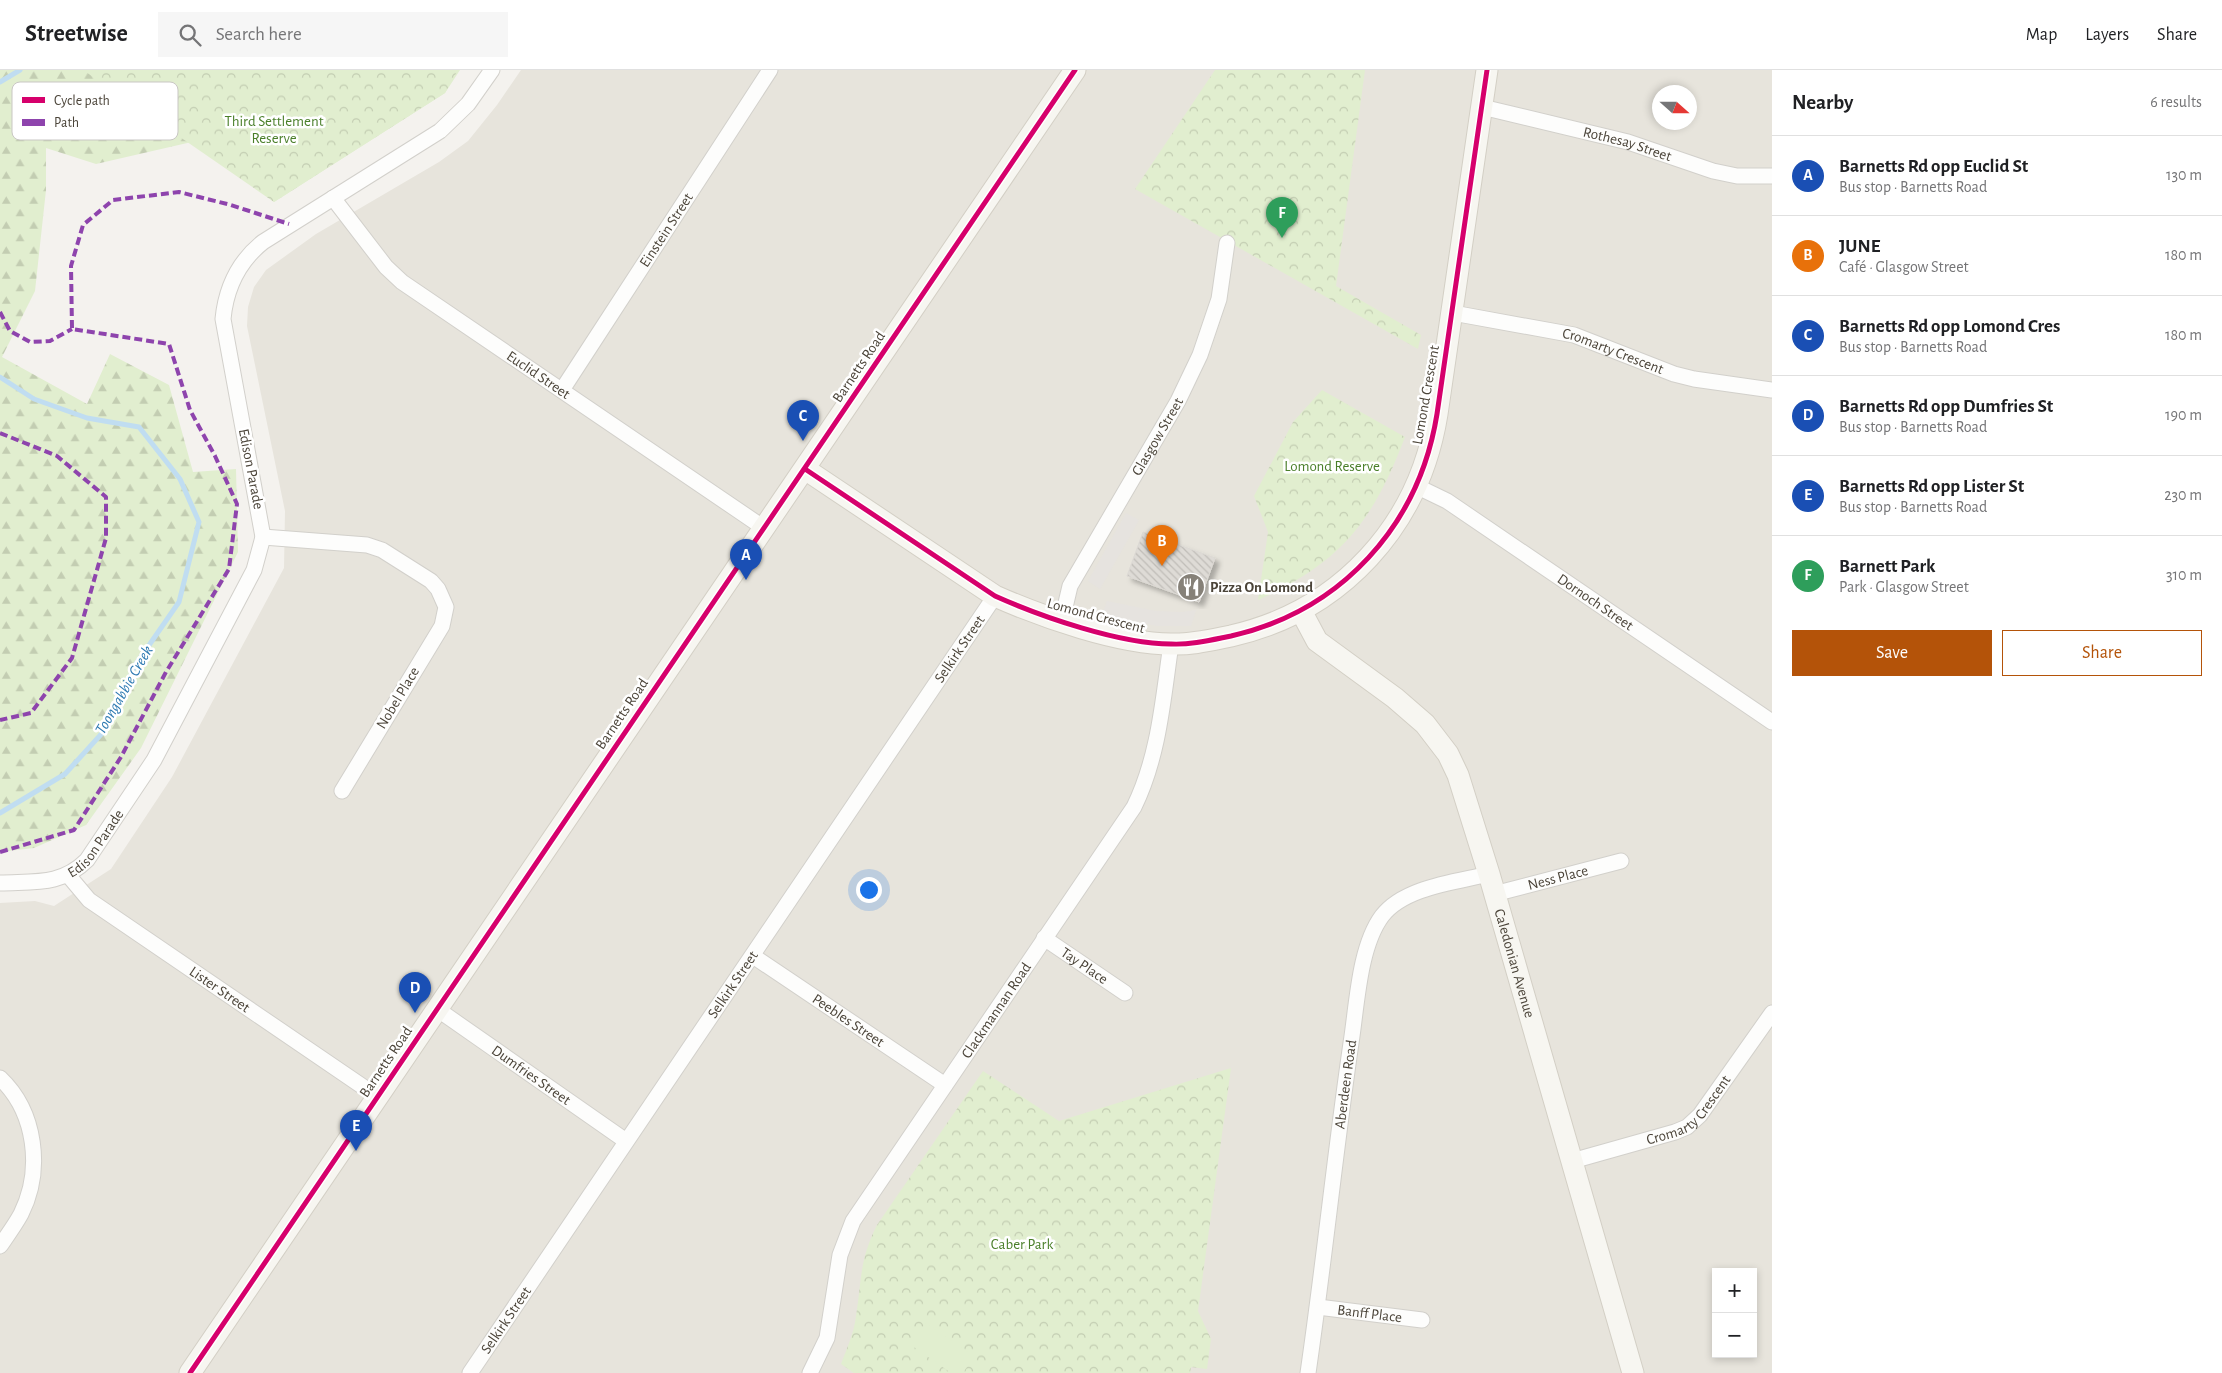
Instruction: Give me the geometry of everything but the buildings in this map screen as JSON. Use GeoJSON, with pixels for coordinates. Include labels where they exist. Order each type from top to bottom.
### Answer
{"type":"FeatureCollection","features":[{"type":"Feature","properties":{"kind":"street","name":"Edison Parade"},"geometry":{"type":"LineString","coordinates":[[0,883],[50,880],[68,876],[86,860],[150,767],[246,587],[263,538],[224,333],[224,307],[234,276],[254,250],[290,224],[447,126],[468,104],[492,70]]}},
{"type":"Feature","properties":{"kind":"street","name":"Einstein Street"},"geometry":{"type":"LineString","coordinates":[[562,390],[770,70]]}},
{"type":"Feature","properties":{"kind":"street","name":"Barnetts Road"},"geometry":{"type":"LineString","coordinates":[[190,1373],[1075,70]]}},
{"type":"Feature","properties":{"kind":"street","name":"Lomond Crescent"},"geometry":{"type":"LineString","coordinates":[[805,469],[996,596],[1062,620],[1117,636],[1145,642],[1171,644],[1205,641],[1274,624],[1301,611],[1344,582],[1367,560],[1389,534],[1416,486],[1435,426],[1487,70]]}},
{"type":"Feature","properties":{"kind":"street","name":"Rothesay Street"},"geometry":{"type":"LineString","coordinates":[[1482,107],[1628,142],[1714,171],[1737,176],[1772,176]]}},
{"type":"Feature","properties":{"kind":"street","name":"Euclid Street"},"geometry":{"type":"LineString","coordinates":[[333,198],[393,275],[764,528]]}},
{"type":"Feature","properties":{"kind":"street","name":"Glasgow Street"},"geometry":{"type":"LineString","coordinates":[[1062,620],[1070,586],[1178,401],[1200,356],[1219,299],[1227,243]]}},
{"type":"Feature","properties":{"kind":"street","name":"Cromarty Crescent"},"geometry":{"type":"LineString","coordinates":[[1453,313],[1574,335],[1674,374],[1694,379],[1772,390]]}},
{"type":"Feature","properties":{"kind":"street","name":"Dornoch Street"},"geometry":{"type":"LineString","coordinates":[[1416,486],[1447,501],[1772,722]]}},
{"type":"Feature","properties":{"kind":"street","name":"Nobel Place"},"geometry":{"type":"LineString","coordinates":[[263,538],[374,547],[431,581],[452,601],[442,626],[342,791]]}},
{"type":"Feature","properties":{"kind":"street","name":"Selkirk Street"},"geometry":{"type":"LineString","coordinates":[[470,1373],[996,596]]}},
{"type":"Feature","properties":{"kind":"street","name":"Caledonian Avenue"},"geometry":{"type":"LineString","coordinates":[[1301,611],[1317,641],[1404,704],[1425,724],[1448,754],[1458,775],[1492,884],[1633,1373]]}},
{"type":"Feature","properties":{"kind":"street","name":"Clackmannan Road"},"geometry":{"type":"LineString","coordinates":[[810,1373],[827,1338],[840,1255],[848,1233],[860,1210],[1125,821],[1141,792],[1154,749],[1171,644]]}},
{"type":"Feature","properties":{"kind":"street","name":"Ness Place"},"geometry":{"type":"LineString","coordinates":[[1492,884],[1621,861]]}},
{"type":"Feature","properties":{"kind":"street","name":"Lister Street"},"geometry":{"type":"LineString","coordinates":[[68,876],[89,900],[378,1096]]}},
{"type":"Feature","properties":{"kind":"street","name":"Aberdeen Road"},"geometry":{"type":"LineString","coordinates":[[1308,1373],[1318,1307],[1344,1090],[1366,949],[1383,915],[1395,903],[1407,896],[1492,884]]}},
{"type":"Feature","properties":{"kind":"street","name":"Tay Place"},"geometry":{"type":"LineString","coordinates":[[1044,938],[1125,993]]}},
{"type":"Feature","properties":{"kind":"street","name":"Peebles Street"},"geometry":{"type":"LineString","coordinates":[[752,956],[944,1085]]}},
{"type":"Feature","properties":{"kind":"street","name":"Dumfries Street"},"geometry":{"type":"LineString","coordinates":[[437,1009],[626,1141]]}},
{"type":"Feature","properties":{"kind":"street","name":"Cromarty Crescent"},"geometry":{"type":"LineString","coordinates":[[1572,1161],[1687,1127],[1706,1108],[1772,1013]]}},
{"type":"Feature","properties":{"kind":"street"},"geometry":{"type":"LineString","coordinates":[[0,1078],[22,1106],[30,1131],[33,1149],[30,1186],[25,1203],[17,1221],[0,1246]]}},
{"type":"Feature","properties":{"kind":"street","name":"Banff Place"},"geometry":{"type":"LineString","coordinates":[[1318,1307],[1422,1320]]}},
{"type":"Feature","properties":{"kind":"shaded area"},"geometry":{"type":"Polygon","coordinates":[[[521,70],[1772,70],[1772,1373],[0,1373],[0,903],[35,901],[54,906],[111,869],[172,777],[284,568],[285,511],[247,326],[248,307],[254,287],[266,270],[316,234],[439,162],[468,141],[497,105],[521,70]]]}},
{"type":"Feature","properties":{"kind":"shaded area"},"geometry":{"type":"Polygon","coordinates":[[[1126,513],[1139,520],[1100,589],[1088,581],[1126,513]]]}},
{"type":"Feature","properties":{"kind":"shaded area"},"geometry":{"type":"Polygon","coordinates":[[[1107,601],[1156,611],[1182,612],[1196,610],[1191,626],[1157,626],[1102,615],[1107,601]]]}},
{"type":"Feature","properties":{"kind":"green space"},"geometry":{"type":"Polygon","coordinates":[[[0,70],[460,70],[445,93],[274,202],[196,141],[96,164],[46,148],[46,190],[35,291],[2,357],[87,404],[110,354],[169,385],[193,472],[236,469],[238,552],[141,748],[86,825],[34,848],[0,852],[0,70]]]}},
{"type":"Feature","properties":{"kind":"green space","name":"Third Settlement Reserve"},"geometry":{"type":"Polygon","coordinates":[[[83,70],[458,70],[445,93],[274,202],[178,136],[178,82],[100,82],[83,70]]]}},
{"type":"Feature","properties":{"kind":"green space"},"geometry":{"type":"Polygon","coordinates":[[[1215,70],[1365,70],[1336,286],[1421,335],[1418,349],[1135,189],[1215,70]]]}},
{"type":"Feature","properties":{"kind":"green space","name":"Lomond Reserve"},"geometry":{"type":"Polygon","coordinates":[[[1322,390],[1405,437],[1380,493],[1367,515],[1351,536],[1333,554],[1312,570],[1287,586],[1258,600],[1268,532],[1254,496],[1293,422],[1322,390]]]}},
{"type":"Feature","properties":{"kind":"green space","name":"Caber Park"},"geometry":{"type":"Polygon","coordinates":[[[1231,1068],[1198,1311],[1211,1339],[1207,1369],[1191,1367],[1190,1373],[854,1373],[841,1364],[855,1322],[864,1260],[877,1225],[983,1071],[1059,1121],[1231,1068]]]}},
{"type":"Feature","properties":{"kind":"green space"},"geometry":{"type":"Polygon","coordinates":[[[926,1323],[974,1356],[963,1373],[951,1373],[911,1345],[926,1323]]]}},
{"type":"Feature","properties":{"kind":"waterway","name":"Toongabbie Creek"},"geometry":{"type":"LineString","coordinates":[[0,82],[20,70]]}},
{"type":"Feature","properties":{"kind":"waterway","name":"Toongabbie Creek"},"geometry":{"type":"LineString","coordinates":[[0,377],[34,399],[87,418],[139,427],[180,479],[199,522],[179,602],[136,664],[105,730],[65,774],[0,813]]}},
{"type":"Feature","properties":{"kind":"marked path"},"geometry":{"type":"LineString","coordinates":[[0,852],[74,830],[121,757],[166,672],[229,569],[237,504],[215,456],[190,410],[169,344],[72,329],[71,266],[83,225],[113,200],[179,192],[231,205],[289,224]]}},
{"type":"Feature","properties":{"kind":"marked path"},"geometry":{"type":"LineString","coordinates":[[0,312],[10,331],[30,342],[50,341],[72,329]]}},
{"type":"Feature","properties":{"kind":"marked path"},"geometry":{"type":"LineString","coordinates":[[0,433],[57,456],[106,497],[106,538],[72,658],[31,713],[0,720]]}},
{"type":"Feature","properties":{"kind":"cycle path"},"geometry":{"type":"LineString","coordinates":[[190,1373],[1075,70]]}},
{"type":"Feature","properties":{"kind":"cycle path"},"geometry":{"type":"LineString","coordinates":[[805,469],[995,596],[1082,628],[1151,643],[1186,644],[1231,636],[1271,624],[1307,607],[1340,584],[1368,558],[1393,527],[1413,492],[1427,455],[1437,414],[1487,70]]}},
{"type":"Feature","properties":{"kind":"place","name":"Barnett Park"},"geometry":{"type":"Point","coordinates":[1282,238]}},
{"type":"Feature","properties":{"kind":"place","name":"Barnetts Rd opp Lomond Cres"},"geometry":{"type":"Point","coordinates":[803,441]}},
{"type":"Feature","properties":{"kind":"place","name":"JUNE"},"geometry":{"type":"Point","coordinates":[1162,566]}},
{"type":"Feature","properties":{"kind":"place","name":"Barnetts Rd opp Euclid St"},"geometry":{"type":"Point","coordinates":[746,580]}},
{"type":"Feature","properties":{"kind":"place","name":"Pizza On Lomond"},"geometry":{"type":"Point","coordinates":[1191,587]}},
{"type":"Feature","properties":{"kind":"place","name":"Barnetts Rd opp Dumfries St"},"geometry":{"type":"Point","coordinates":[415,1013]}},
{"type":"Feature","properties":{"kind":"place","name":"Barnetts Rd opp Lister St"},"geometry":{"type":"Point","coordinates":[356,1151]}}]}
